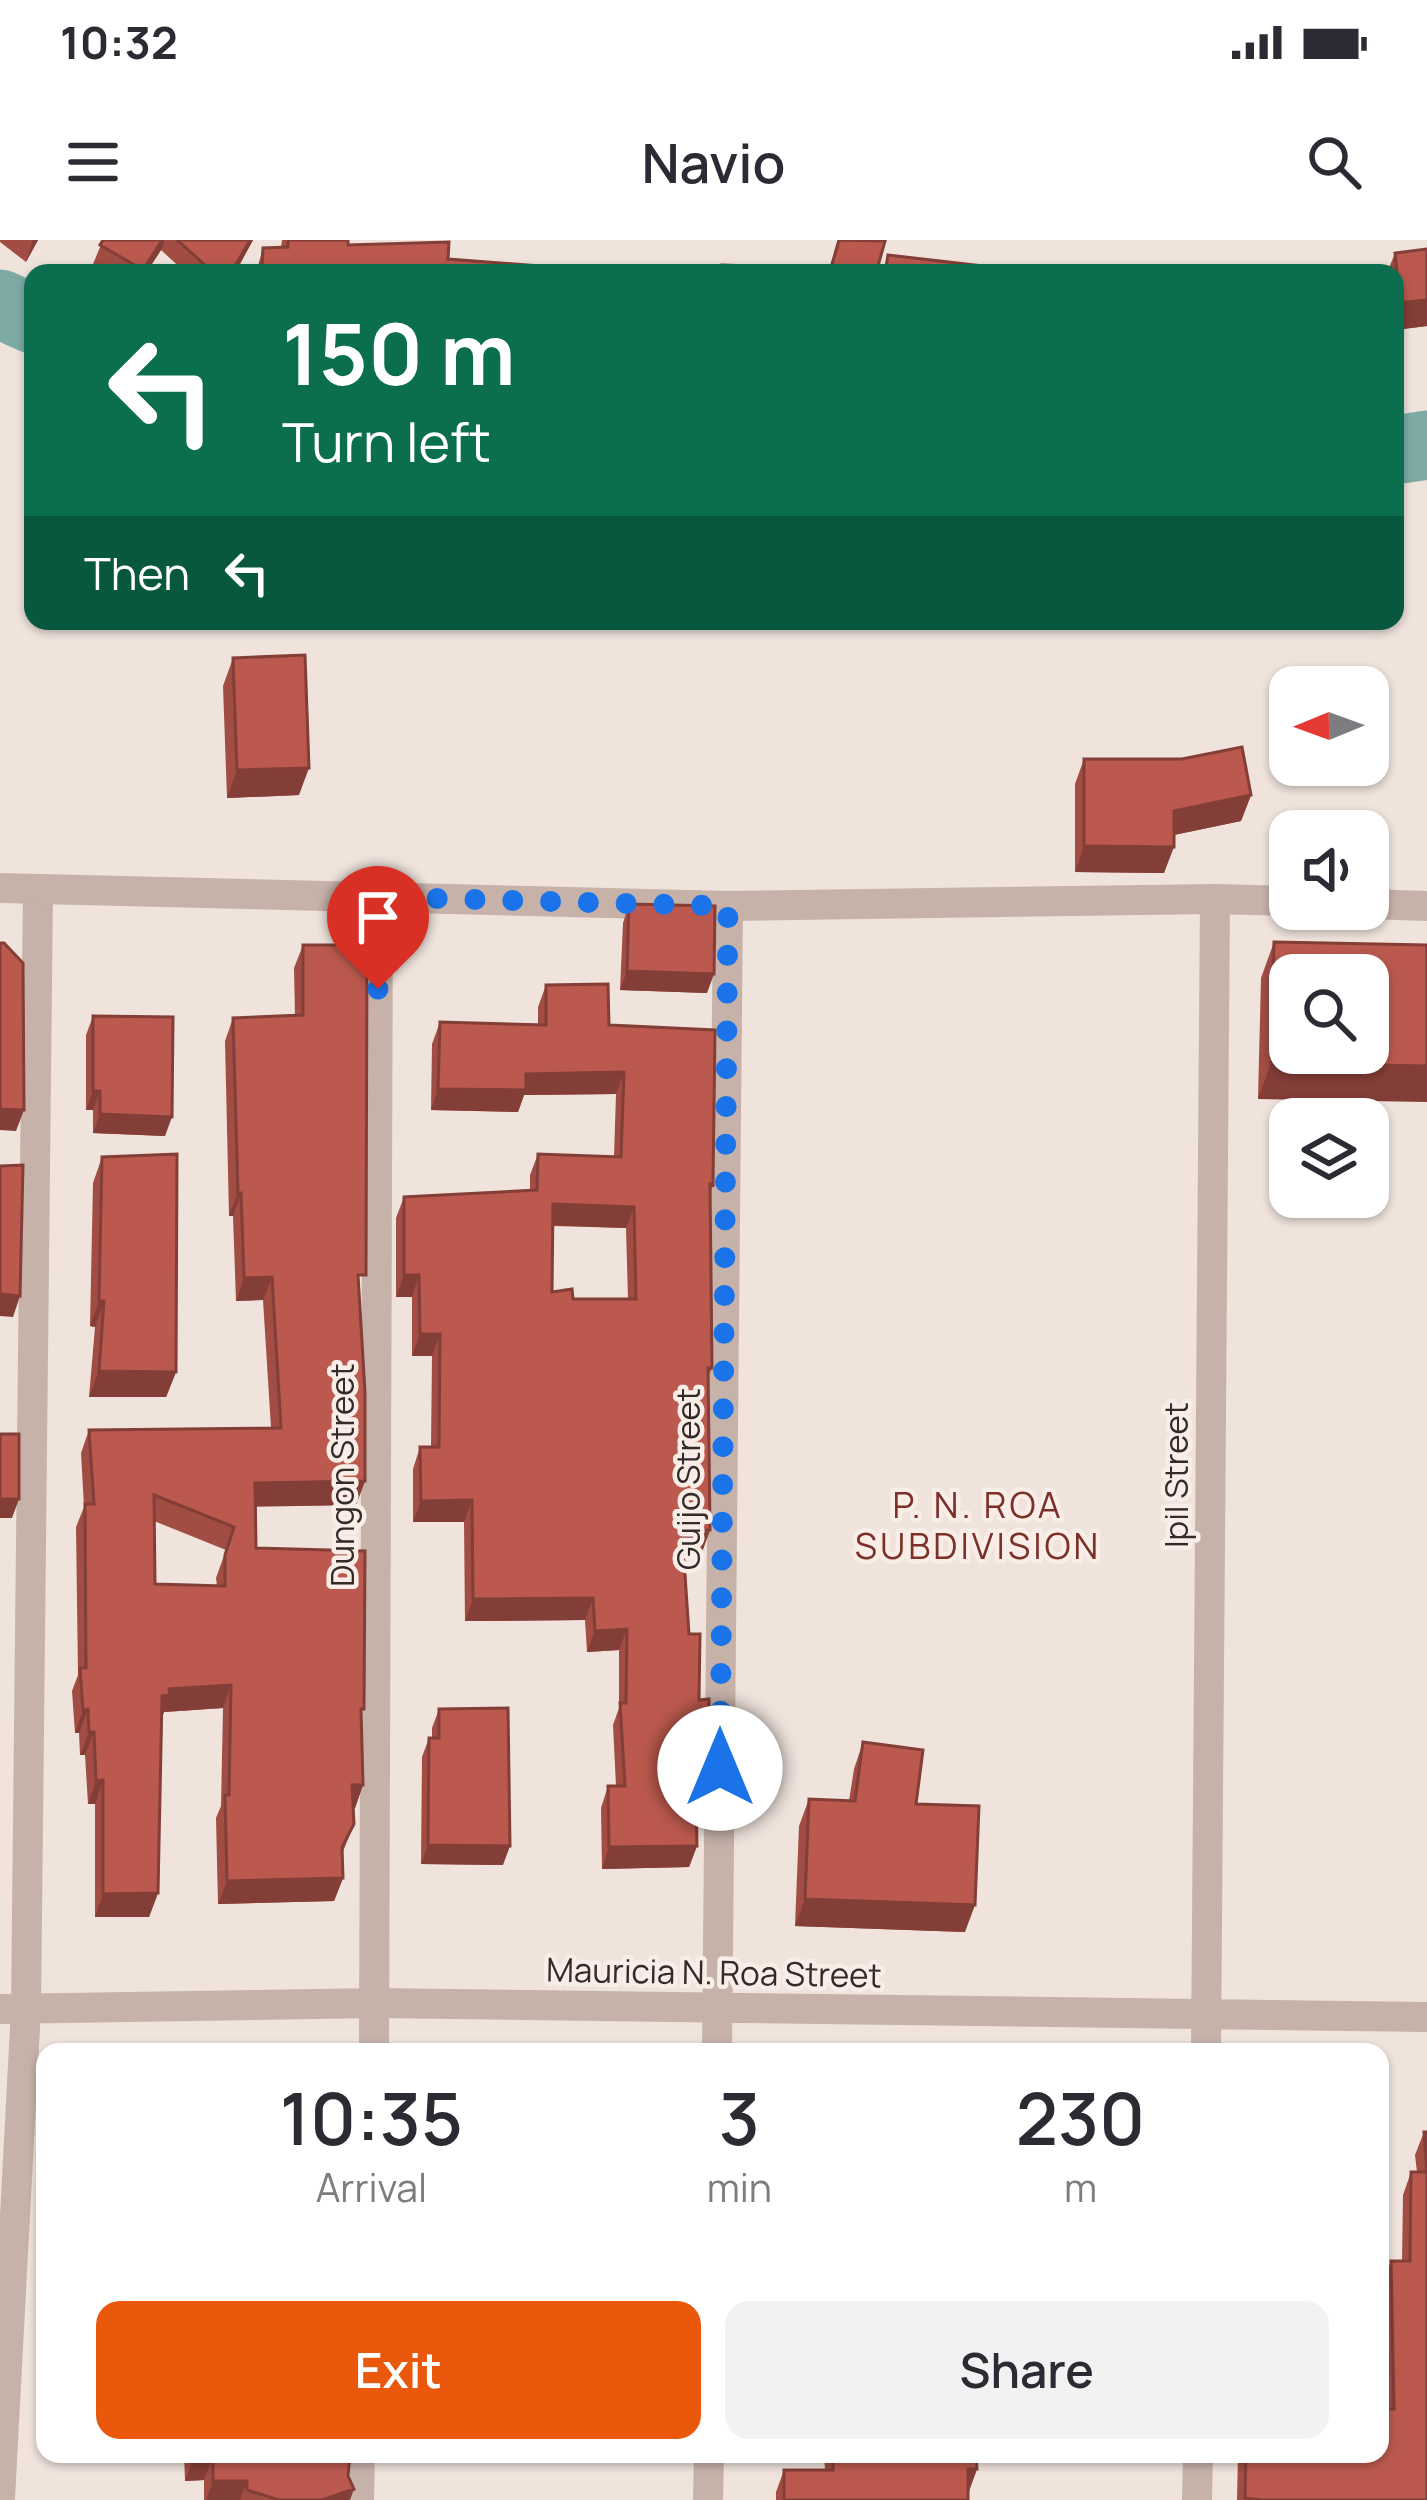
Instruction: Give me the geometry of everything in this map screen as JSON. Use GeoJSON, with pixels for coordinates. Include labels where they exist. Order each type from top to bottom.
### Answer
{"type":"FeatureCollection","features":[{"type":"Feature","properties":{"kind":"street"},"geometry":{"type":"LineString","coordinates":[[0,888],[728,906],[1269,900]]}},
{"type":"Feature","properties":{"kind":"street"},"geometry":{"type":"LineString","coordinates":[[0,2499],[38,889]]}},
{"type":"Feature","properties":{"kind":"street","name":"Dungon Street"},"geometry":{"type":"LineString","coordinates":[[374,2043],[378,897]]}},
{"type":"Feature","properties":{"kind":"street","name":"Ipil Street"},"geometry":{"type":"LineString","coordinates":[[1206,2043],[1215,899]]}},
{"type":"Feature","properties":{"kind":"street"},"geometry":{"type":"LineString","coordinates":[[1389,905],[1427,906]]}},
{"type":"Feature","properties":{"kind":"street","name":"Guijo Street"},"geometry":{"type":"LineString","coordinates":[[717,2043],[728,906]]}},
{"type":"Feature","properties":{"kind":"street","name":"Mauricia N. Roa Street"},"geometry":{"type":"LineString","coordinates":[[13,2009],[375,2003],[1427,2017]]}},
{"type":"Feature","properties":{"kind":"street"},"geometry":{"type":"LineString","coordinates":[[359,2500],[360,2463]]}},
{"type":"Feature","properties":{"kind":"street"},"geometry":{"type":"LineString","coordinates":[[708,2500],[709,2463]]}},
{"type":"Feature","properties":{"kind":"street"},"geometry":{"type":"LineString","coordinates":[[1197,2500],[1198,2463]]}},
{"type":"Feature","properties":{"kind":"building"},"geometry":{"type":"Polygon","coordinates":[[[103,240],[162,240],[147,264],[133,264],[100,245],[103,240]]]}},
{"type":"Feature","properties":{"kind":"building"},"geometry":{"type":"Polygon","coordinates":[[[177,240],[250,240],[236,264],[204,264],[177,240]]]}},
{"type":"Feature","properties":{"kind":"building"},"geometry":{"type":"Polygon","coordinates":[[[288,240],[348,240],[348,245],[449,242],[448,259],[513,264],[262,264],[263,248],[288,247],[288,240]]]}},
{"type":"Feature","properties":{"kind":"building"},"geometry":{"type":"Polygon","coordinates":[[[839,240],[885,241],[879,264],[832,264],[839,240]]]}},
{"type":"Feature","properties":{"kind":"building"},"geometry":{"type":"Polygon","coordinates":[[[1427,249],[1427,300],[1404,302],[1404,264],[1396,264],[1395,253],[1427,249]]]}},
{"type":"Feature","properties":{"kind":"building"},"geometry":{"type":"Polygon","coordinates":[[[888,255],[965,264],[886,264],[888,255]]]}},
{"type":"Feature","properties":{"kind":"building"},"geometry":{"type":"Polygon","coordinates":[[[305,655],[309,768],[237,770],[233,658],[305,655]]]}},
{"type":"Feature","properties":{"kind":"building"},"geometry":{"type":"Polygon","coordinates":[[[1242,747],[1251,795],[1174,811],[1174,847],[1084,846],[1084,759],[1182,759],[1242,747]]]}},
{"type":"Feature","properties":{"kind":"building"},"geometry":{"type":"Polygon","coordinates":[[[629,904],[715,906],[714,974],[627,971],[629,904]]]}},
{"type":"Feature","properties":{"kind":"building"},"geometry":{"type":"Polygon","coordinates":[[[1274,942],[1427,945],[1427,1066],[1389,1065],[1389,954],[1274,954],[1274,942]]]}},
{"type":"Feature","properties":{"kind":"building"},"geometry":{"type":"Polygon","coordinates":[[[0,943],[23,963],[24,1110],[0,1109],[0,943]]]}},
{"type":"Feature","properties":{"kind":"building"},"geometry":{"type":"Polygon","coordinates":[[[303,945],[367,945],[366,1275],[358,1275],[365,1481],[255,1483],[256,1548],[365,1551],[363,1785],[352,1785],[354,1824],[342,1847],[343,1878],[227,1881],[225,1795],[229,1795],[231,1685],[169,1689],[170,1695],[162,1696],[158,1893],[103,1894],[103,1780],[96,1781],[94,1732],[89,1732],[88,1709],[83,1710],[80,1668],[86,1668],[85,1504],[94,1504],[89,1430],[281,1428],[272,1277],[244,1278],[233,1018],[303,1015],[303,945]],[[154,1495],[155,1584],[225,1586],[225,1555],[234,1527],[154,1495]]]}},
{"type":"Feature","properties":{"kind":"building"},"geometry":{"type":"Polygon","coordinates":[[[608,984],[609,1025],[715,1030],[710,1184],[712,1368],[708,1368],[710,1530],[682,1530],[689,1634],[700,1634],[699,1700],[709,1699],[708,1758],[695,1759],[697,1846],[609,1847],[608,1786],[625,1786],[620,1703],[626,1703],[627,1629],[595,1631],[593,1598],[473,1599],[472,1500],[421,1501],[420,1447],[439,1447],[440,1334],[420,1334],[419,1275],[404,1275],[404,1197],[537,1190],[538,1154],[621,1157],[624,1072],[526,1074],[526,1090],[438,1089],[440,1022],[546,1025],[546,985],[608,984]],[[553,1204],[552,1292],[572,1289],[573,1299],[636,1299],[634,1207],[553,1204]]]}},
{"type":"Feature","properties":{"kind":"building"},"geometry":{"type":"Polygon","coordinates":[[[93,1016],[173,1017],[172,1117],[100,1114],[100,1091],[93,1091],[93,1016]]]}},
{"type":"Feature","properties":{"kind":"building"},"geometry":{"type":"Polygon","coordinates":[[[177,1154],[176,1372],[99,1371],[104,1301],[99,1301],[102,1157],[177,1154]]]}},
{"type":"Feature","properties":{"kind":"building"},"geometry":{"type":"Polygon","coordinates":[[[23,1165],[20,1296],[0,1294],[0,1166],[23,1165]]]}},
{"type":"Feature","properties":{"kind":"building"},"geometry":{"type":"Polygon","coordinates":[[[0,1434],[19,1434],[19,1499],[0,1499],[0,1434]]]}},
{"type":"Feature","properties":{"kind":"building"},"geometry":{"type":"Polygon","coordinates":[[[508,1708],[510,1846],[428,1845],[429,1738],[439,1738],[439,1709],[508,1708]]]}},
{"type":"Feature","properties":{"kind":"building"},"geometry":{"type":"Polygon","coordinates":[[[863,1742],[923,1750],[916,1804],[979,1806],[975,1905],[805,1899],[809,1799],[855,1801],[863,1742]]]}},
{"type":"Feature","properties":{"kind":"building"},"geometry":{"type":"Polygon","coordinates":[[[1411,2172],[1427,2172],[1427,2500],[1245,2498],[1246,2463],[1389,2463],[1389,2409],[1394,2409],[1391,2261],[1410,2261],[1411,2172]]]}},
{"type":"Feature","properties":{"kind":"building"},"geometry":{"type":"Polygon","coordinates":[[[213,2463],[349,2463],[354,2489],[322,2500],[279,2500],[247,2490],[247,2481],[213,2481],[213,2463]]]}},
{"type":"Feature","properties":{"kind":"building"},"geometry":{"type":"Polygon","coordinates":[[[833,2463],[977,2463],[977,2469],[968,2469],[968,2500],[784,2500],[784,2470],[833,2470],[833,2463]]]}},
{"type":"Feature","properties":{"kind":"waterway"},"geometry":{"type":"LineString","coordinates":[[0,304],[24,315]]}},
{"type":"Feature","properties":{"kind":"waterway"},"geometry":{"type":"LineString","coordinates":[[1404,449],[1427,445]]}},
{"type":"Feature","properties":{"kind":"district","name":"P. N. ROA SUBDIVISION"},"geometry":{"type":"Point","coordinates":[978,1524]}},
{"type":"Feature","properties":{"kind":"route"},"geometry":{"type":"LineString","coordinates":[[378,989],[378,897],[728,906],[720,1768]]}}]}
